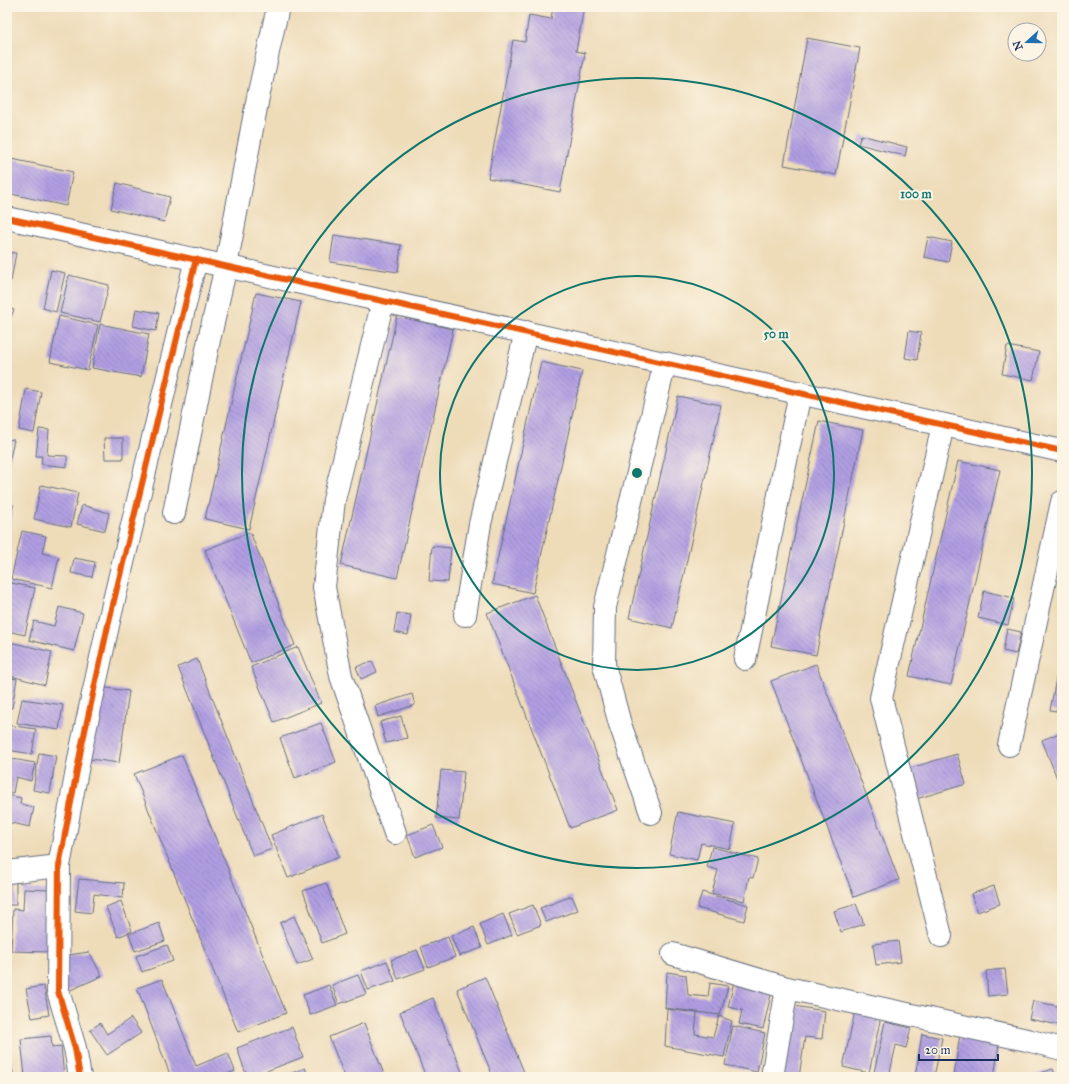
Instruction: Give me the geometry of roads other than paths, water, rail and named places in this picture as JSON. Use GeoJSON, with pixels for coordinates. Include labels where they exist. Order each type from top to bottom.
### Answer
{"type":"FeatureCollection","features":[{"type":"Feature","properties":{"kind":"street"},"geometry":{"type":"LineString","coordinates":[[174,513],[226,266],[258,97],[278,7]]}},
{"type":"Feature","properties":{"kind":"street"},"geometry":{"type":"LineString","coordinates":[[7,218],[1062,451]]}},
{"type":"Feature","properties":{"kind":"street"},"geometry":{"type":"LineString","coordinates":[[80,1077],[75,1048],[58,992],[60,866],[81,749],[109,621],[196,259]]}},
{"type":"Feature","properties":{"kind":"street"},"geometry":{"type":"LineString","coordinates":[[383,301],[334,500],[324,587],[341,676],[395,833]]}},
{"type":"Feature","properties":{"kind":"street"},"geometry":{"type":"LineString","coordinates":[[465,615],[480,524],[526,332]]}},
{"type":"Feature","properties":{"kind":"street"},"geometry":{"type":"LineString","coordinates":[[651,813],[620,724],[604,665],[605,607],[665,363]]}},
{"type":"Feature","properties":{"kind":"street"},"geometry":{"type":"LineString","coordinates":[[745,659],[800,393]]}},
{"type":"Feature","properties":{"kind":"street"},"geometry":{"type":"LineString","coordinates":[[941,936],[881,698],[943,425]]}},
{"type":"Feature","properties":{"kind":"street"},"geometry":{"type":"LineString","coordinates":[[1009,745],[1062,502]]}},
{"type":"Feature","properties":{"kind":"street"},"geometry":{"type":"LineString","coordinates":[[7,872],[60,866]]}},
{"type":"Feature","properties":{"kind":"street"},"geometry":{"type":"LineString","coordinates":[[673,954],[787,988],[1028,1040],[1062,1049]]}},
{"type":"Feature","properties":{"kind":"street"},"geometry":{"type":"LineString","coordinates":[[772,1077],[787,988]]}}]}
